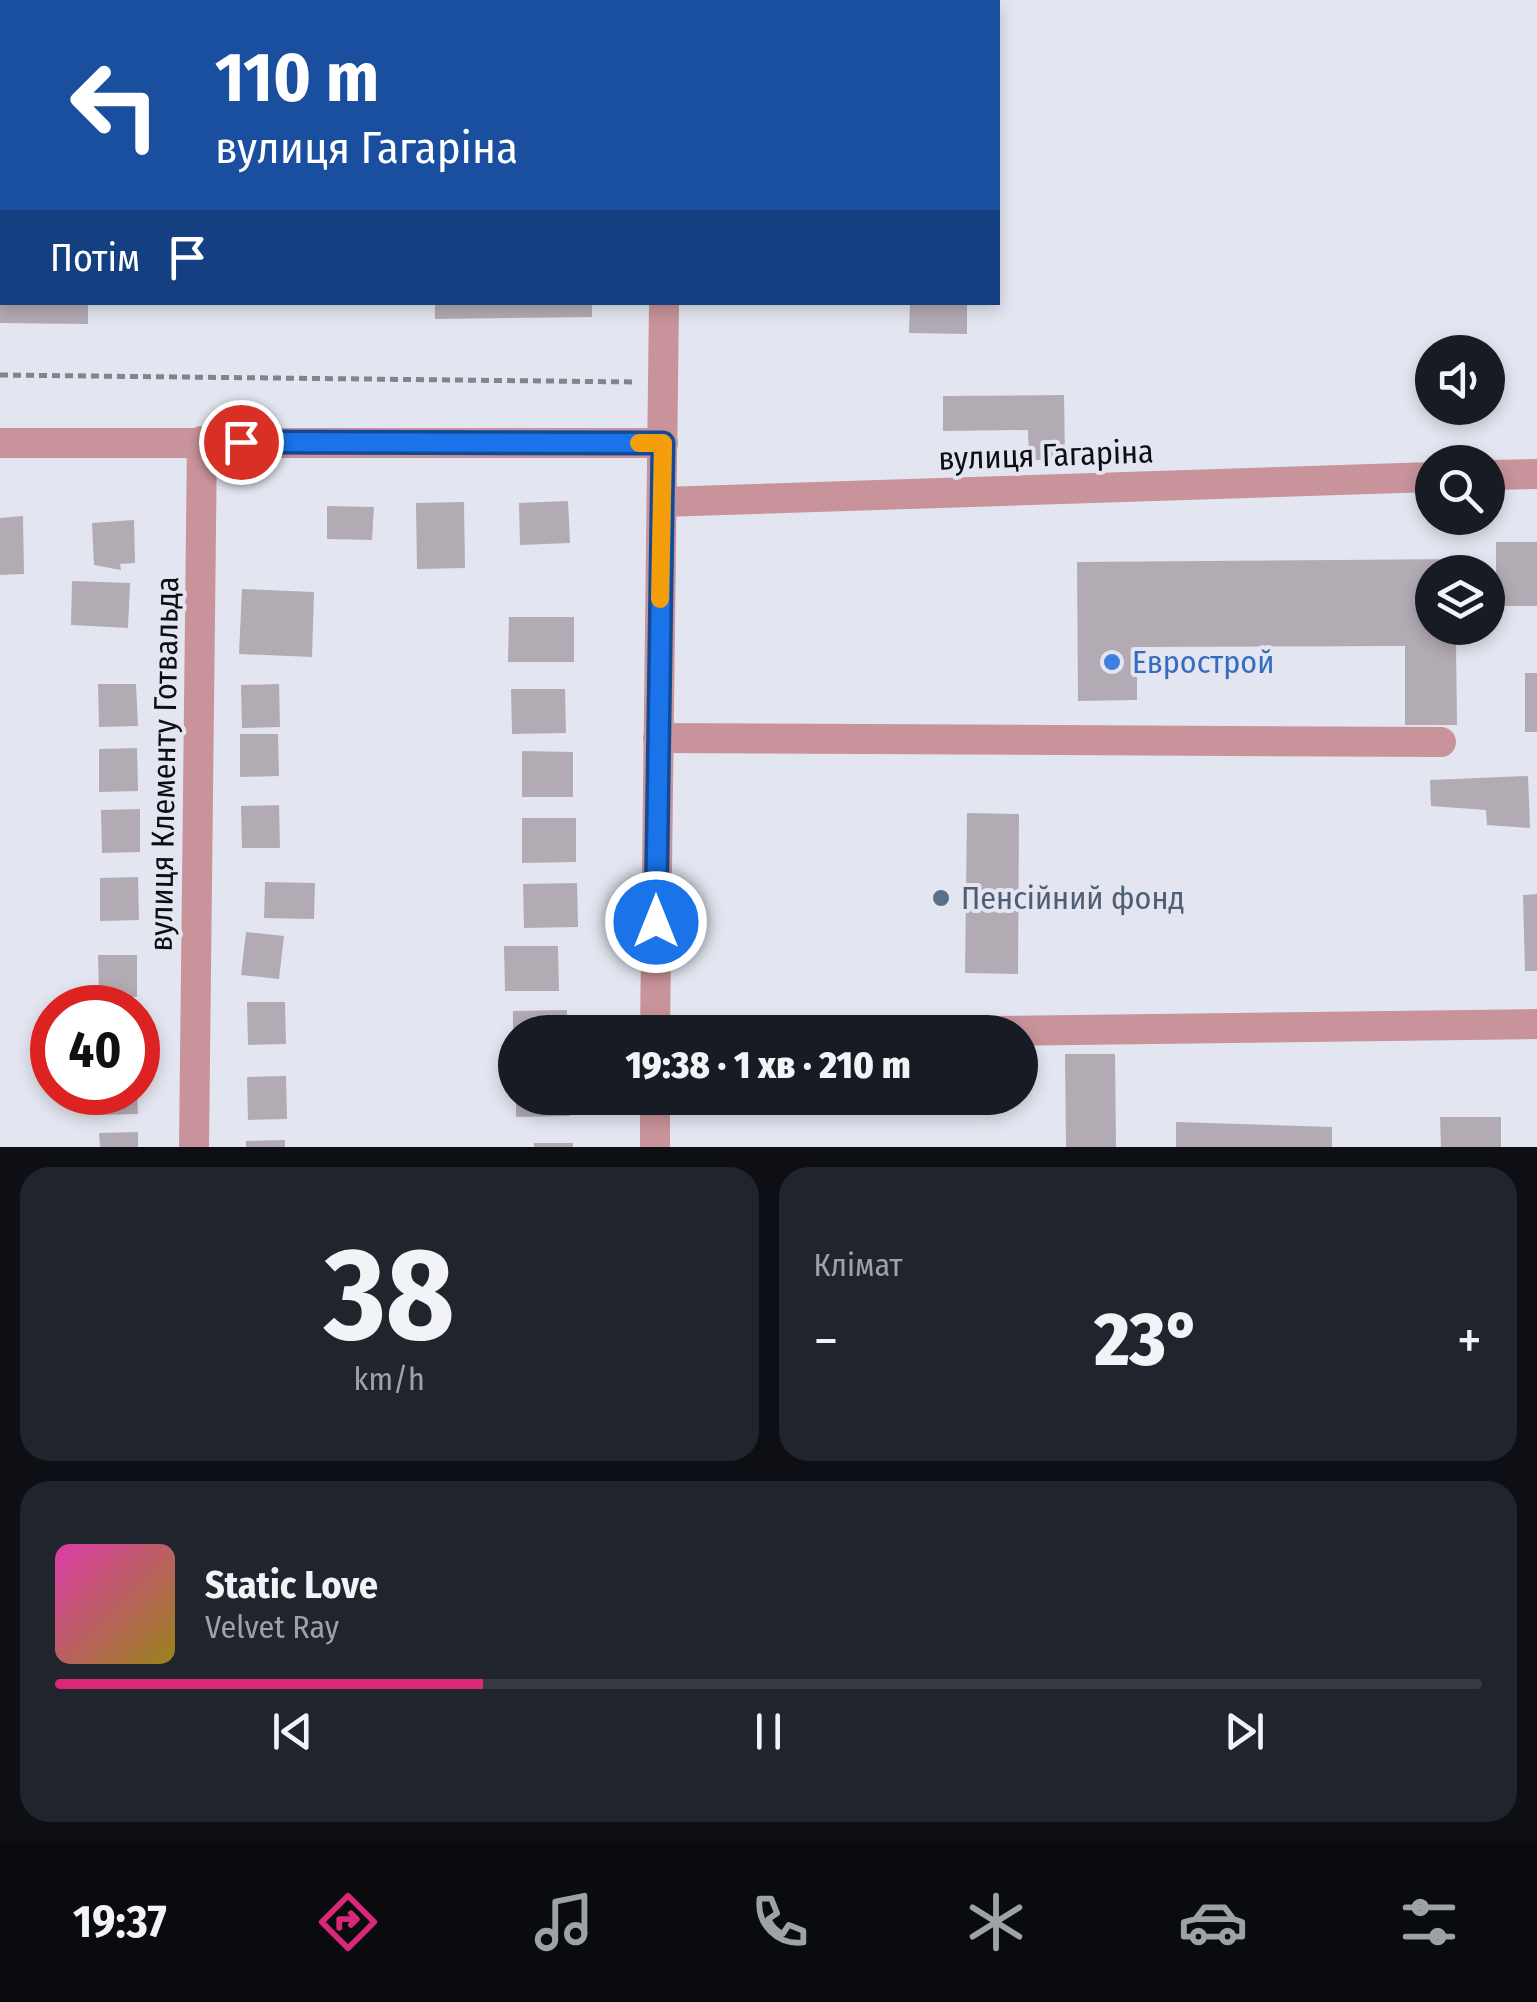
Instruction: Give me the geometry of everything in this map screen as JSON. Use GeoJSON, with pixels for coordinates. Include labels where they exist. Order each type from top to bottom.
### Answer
{"type":"FeatureCollection","features":[{"type":"Feature","properties":{"kind":"street"},"geometry":{"type":"LineString","coordinates":[[655,1015],[664,305]]}},
{"type":"Feature","properties":{"kind":"street","name":"вулиця Клементу Готвальда"},"geometry":{"type":"LineString","coordinates":[[194,1147],[202,441]]}},
{"type":"Feature","properties":{"kind":"street"},"geometry":{"type":"LineString","coordinates":[[0,443],[663,443]]}},
{"type":"Feature","properties":{"kind":"street"},"geometry":{"type":"LineString","coordinates":[[1505,475],[1537,474]]}},
{"type":"Feature","properties":{"kind":"street","name":"вулиця Гагаріна"},"geometry":{"type":"LineString","coordinates":[[662,502],[1415,478]]}},
{"type":"Feature","properties":{"kind":"street"},"geometry":{"type":"LineString","coordinates":[[658,738],[1441,742]]}},
{"type":"Feature","properties":{"kind":"street"},"geometry":{"type":"LineString","coordinates":[[1038,1030],[1537,1024]]}},
{"type":"Feature","properties":{"kind":"street"},"geometry":{"type":"LineString","coordinates":[[655,1115],[655,1147]]}},
{"type":"Feature","properties":{"kind":"path"},"geometry":{"type":"LineString","coordinates":[[0,375],[664,383]]}},
{"type":"Feature","properties":{"kind":"building"},"geometry":{"type":"Polygon","coordinates":[[[0,305],[88,305],[88,324],[0,323],[0,305]]]}},
{"type":"Feature","properties":{"kind":"building"},"geometry":{"type":"Polygon","coordinates":[[[435,305],[592,305],[592,317],[435,319],[435,305]]]}},
{"type":"Feature","properties":{"kind":"building"},"geometry":{"type":"Polygon","coordinates":[[[910,305],[967,305],[967,334],[909,333],[910,305]]]}},
{"type":"Feature","properties":{"kind":"building"},"geometry":{"type":"Polygon","coordinates":[[[1064,395],[1065,460],[1029,460],[1028,430],[943,431],[943,396],[1064,395]]]}},
{"type":"Feature","properties":{"kind":"building"},"geometry":{"type":"Polygon","coordinates":[[[568,501],[570,543],[520,545],[519,503],[568,501]]]}},
{"type":"Feature","properties":{"kind":"building"},"geometry":{"type":"Polygon","coordinates":[[[464,502],[465,568],[417,569],[416,503],[464,502]]]}},
{"type":"Feature","properties":{"kind":"building"},"geometry":{"type":"Polygon","coordinates":[[[327,506],[374,507],[372,540],[327,539],[327,506]]]}},
{"type":"Feature","properties":{"kind":"building"},"geometry":{"type":"Polygon","coordinates":[[[23,516],[24,574],[0,575],[0,518],[23,516]]]}},
{"type":"Feature","properties":{"kind":"building"},"geometry":{"type":"Polygon","coordinates":[[[134,520],[135,563],[120,564],[121,570],[94,565],[92,523],[134,520]]]}},
{"type":"Feature","properties":{"kind":"building"},"geometry":{"type":"Polygon","coordinates":[[[1496,542],[1537,542],[1537,606],[1505,606],[1505,555],[1496,555],[1496,542]]]}},
{"type":"Feature","properties":{"kind":"building"},"geometry":{"type":"Polygon","coordinates":[[[1415,559],[1415,645],[1456,645],[1457,725],[1405,725],[1405,646],[1137,647],[1137,700],[1078,701],[1077,562],[1415,559]]]}},
{"type":"Feature","properties":{"kind":"building"},"geometry":{"type":"Polygon","coordinates":[[[72,581],[130,583],[128,628],[71,625],[72,581]]]}},
{"type":"Feature","properties":{"kind":"building"},"geometry":{"type":"Polygon","coordinates":[[[242,589],[314,592],[312,657],[239,654],[242,589]]]}},
{"type":"Feature","properties":{"kind":"building"},"geometry":{"type":"Polygon","coordinates":[[[509,617],[574,617],[574,662],[508,662],[509,617]]]}},
{"type":"Feature","properties":{"kind":"building"},"geometry":{"type":"Polygon","coordinates":[[[1525,673],[1537,673],[1537,732],[1525,732],[1525,673]]]}},
{"type":"Feature","properties":{"kind":"building"},"geometry":{"type":"Polygon","coordinates":[[[98,684],[136,684],[138,726],[99,727],[98,684]]]}},
{"type":"Feature","properties":{"kind":"building"},"geometry":{"type":"Polygon","coordinates":[[[279,684],[280,727],[242,728],[241,685],[279,684]]]}},
{"type":"Feature","properties":{"kind":"building"},"geometry":{"type":"Polygon","coordinates":[[[511,689],[565,689],[566,733],[512,734],[511,689]]]}},
{"type":"Feature","properties":{"kind":"building"},"geometry":{"type":"Polygon","coordinates":[[[240,734],[278,734],[279,776],[240,777],[240,734]]]}},
{"type":"Feature","properties":{"kind":"building"},"geometry":{"type":"Polygon","coordinates":[[[137,748],[138,791],[99,792],[99,749],[137,748]]]}},
{"type":"Feature","properties":{"kind":"building"},"geometry":{"type":"Polygon","coordinates":[[[522,751],[573,752],[573,797],[522,797],[522,751]]]}},
{"type":"Feature","properties":{"kind":"building"},"geometry":{"type":"Polygon","coordinates":[[[1528,776],[1530,828],[1487,825],[1486,810],[1431,806],[1430,780],[1528,776]]]}},
{"type":"Feature","properties":{"kind":"building"},"geometry":{"type":"Polygon","coordinates":[[[279,805],[280,848],[242,848],[241,806],[279,805]]]}},
{"type":"Feature","properties":{"kind":"building"},"geometry":{"type":"Polygon","coordinates":[[[140,809],[140,852],[102,853],[101,810],[140,809]]]}},
{"type":"Feature","properties":{"kind":"building"},"geometry":{"type":"Polygon","coordinates":[[[967,813],[1019,814],[1018,974],[965,973],[967,813]]]}},
{"type":"Feature","properties":{"kind":"building"},"geometry":{"type":"Polygon","coordinates":[[[522,818],[576,818],[576,862],[522,863],[522,818]]]}},
{"type":"Feature","properties":{"kind":"building"},"geometry":{"type":"Polygon","coordinates":[[[138,877],[139,920],[100,921],[100,878],[138,877]]]}},
{"type":"Feature","properties":{"kind":"building"},"geometry":{"type":"Polygon","coordinates":[[[265,882],[315,883],[314,919],[264,918],[265,882]]]}},
{"type":"Feature","properties":{"kind":"building"},"geometry":{"type":"Polygon","coordinates":[[[577,883],[578,927],[524,928],[523,884],[577,883]]]}},
{"type":"Feature","properties":{"kind":"building"},"geometry":{"type":"Polygon","coordinates":[[[1537,894],[1537,971],[1525,971],[1523,895],[1537,894]]]}},
{"type":"Feature","properties":{"kind":"building"},"geometry":{"type":"Polygon","coordinates":[[[246,932],[284,936],[279,979],[241,975],[246,932]]]}},
{"type":"Feature","properties":{"kind":"building"},"geometry":{"type":"Polygon","coordinates":[[[504,946],[558,946],[559,991],[505,991],[504,946]]]}},
{"type":"Feature","properties":{"kind":"building"},"geometry":{"type":"Polygon","coordinates":[[[98,955],[137,955],[137,985],[99,985],[98,955]]]}},
{"type":"Feature","properties":{"kind":"building"},"geometry":{"type":"Polygon","coordinates":[[[247,1002],[285,1002],[286,1044],[248,1045],[247,1002]]]}},
{"type":"Feature","properties":{"kind":"building"},"geometry":{"type":"Polygon","coordinates":[[[567,1010],[567,1015],[513,1015],[513,1011],[567,1010]]]}},
{"type":"Feature","properties":{"kind":"building"},"geometry":{"type":"Polygon","coordinates":[[[1065,1054],[1115,1054],[1116,1147],[1066,1147],[1065,1054]]]}},
{"type":"Feature","properties":{"kind":"building"},"geometry":{"type":"Polygon","coordinates":[[[286,1076],[287,1119],[248,1120],[247,1077],[286,1076]]]}},
{"type":"Feature","properties":{"kind":"building"},"geometry":{"type":"Polygon","coordinates":[[[516,1115],[570,1115],[570,1116],[516,1115]]]}},
{"type":"Feature","properties":{"kind":"building"},"geometry":{"type":"Polygon","coordinates":[[[1440,1117],[1501,1117],[1501,1147],[1441,1147],[1440,1117]]]}},
{"type":"Feature","properties":{"kind":"building"},"geometry":{"type":"Polygon","coordinates":[[[1176,1122],[1332,1127],[1332,1147],[1176,1147],[1176,1122]]]}},
{"type":"Feature","properties":{"kind":"building"},"geometry":{"type":"Polygon","coordinates":[[[138,1132],[138,1147],[100,1147],[99,1133],[138,1132]]]}},
{"type":"Feature","properties":{"kind":"building"},"geometry":{"type":"Polygon","coordinates":[[[285,1140],[285,1147],[246,1147],[246,1141],[285,1140]]]}},
{"type":"Feature","properties":{"kind":"building"},"geometry":{"type":"Polygon","coordinates":[[[534,1143],[573,1143],[573,1147],[534,1147],[534,1143]]]}},
{"type":"Feature","properties":{"kind":"slow traffic"},"geometry":{"type":"LineString","coordinates":[[639,443],[663,443],[660,599]]}},
{"type":"Feature","properties":{"kind":"place","name":"Еврострой"},"geometry":{"type":"Point","coordinates":[1112,662]}},
{"type":"Feature","properties":{"kind":"place","name":"Пенсійний фонд"},"geometry":{"type":"Point","coordinates":[941,898]}},
{"type":"Feature","properties":{"kind":"route"},"geometry":{"type":"LineString","coordinates":[[241,442],[663,443],[656,922]]}}]}
